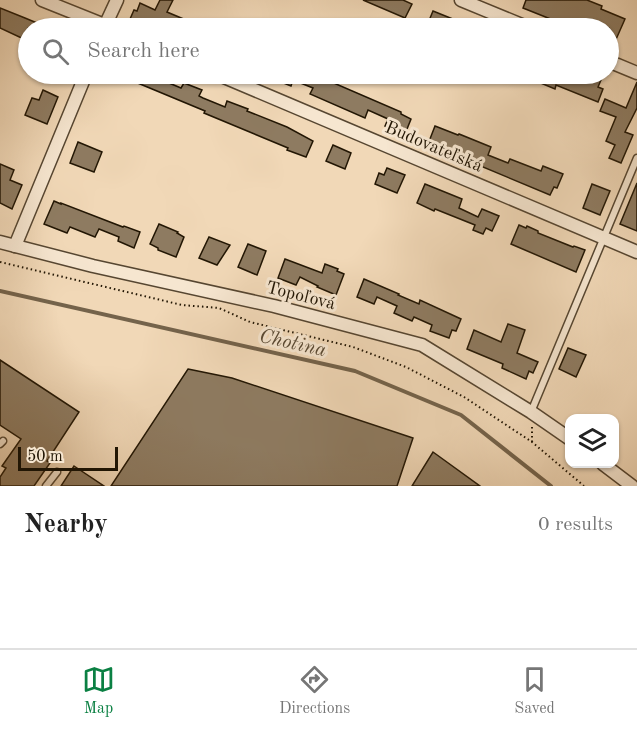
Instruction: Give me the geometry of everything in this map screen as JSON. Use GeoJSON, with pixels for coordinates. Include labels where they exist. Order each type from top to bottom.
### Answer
{"type":"FeatureCollection","features":[{"type":"Feature","properties":{"kind":"street"},"geometry":{"type":"LineString","coordinates":[[42,0],[84,18]]}},
{"type":"Feature","properties":{"kind":"street"},"geometry":{"type":"LineString","coordinates":[[111,18],[117,0]]}},
{"type":"Feature","properties":{"kind":"street"},"geometry":{"type":"LineString","coordinates":[[461,0],[505,18]]}},
{"type":"Feature","properties":{"kind":"street"},"geometry":{"type":"LineString","coordinates":[[619,66],[637,73]]}},
{"type":"Feature","properties":{"kind":"street"},"geometry":{"type":"LineString","coordinates":[[15,246],[82,84]]}},
{"type":"Feature","properties":{"kind":"street","name":"Budovateľská"},"geometry":{"type":"LineString","coordinates":[[241,84],[637,252]]}},
{"type":"Feature","properties":{"kind":"street","name":"Topoľová"},"geometry":{"type":"LineString","coordinates":[[0,242],[93,266],[274,306],[422,345],[565,436]]}},
{"type":"Feature","properties":{"kind":"street"},"geometry":{"type":"LineString","coordinates":[[608,468],[632,486]]}},
{"type":"Feature","properties":{"kind":"lane"},"geometry":{"type":"LineString","coordinates":[[531,412],[637,158]]}},
{"type":"Feature","properties":{"kind":"lane"},"geometry":{"type":"LineString","coordinates":[[46,486],[57,472]]}},
{"type":"Feature","properties":{"kind":"path"},"geometry":{"type":"LineString","coordinates":[[0,261],[182,305],[219,308],[250,322],[353,347],[406,367],[464,397],[532,442],[584,486]]}},
{"type":"Feature","properties":{"kind":"building"},"geometry":{"type":"Polygon","coordinates":[[[160,0],[173,0],[167,12],[181,18],[130,18],[140,3],[155,10],[160,0]]]}},
{"type":"Feature","properties":{"kind":"building"},"geometry":{"type":"Polygon","coordinates":[[[363,0],[403,0],[412,4],[405,18],[363,0]]]}},
{"type":"Feature","properties":{"kind":"building"},"geometry":{"type":"Polygon","coordinates":[[[526,0],[587,0],[625,19],[619,33],[619,18],[548,18],[523,8],[526,0]]]}},
{"type":"Feature","properties":{"kind":"building"},"geometry":{"type":"Polygon","coordinates":[[[0,8],[24,18],[18,18],[18,36],[0,28],[0,8]]]}},
{"type":"Feature","properties":{"kind":"building"},"geometry":{"type":"Polygon","coordinates":[[[433,11],[450,18],[430,18],[433,11]]]}},
{"type":"Feature","properties":{"kind":"building"},"geometry":{"type":"Polygon","coordinates":[[[637,82],[637,108],[625,132],[633,135],[621,163],[609,158],[615,145],[606,141],[616,117],[600,111],[605,99],[626,108],[637,82]]]}},
{"type":"Feature","properties":{"kind":"building"},"geometry":{"type":"Polygon","coordinates":[[[140,84],[172,84],[181,88],[183,84],[187,84],[202,90],[199,96],[203,98],[225,107],[227,101],[248,109],[247,111],[287,127],[313,141],[306,157],[204,113],[205,111],[140,84]]]}},
{"type":"Feature","properties":{"kind":"building"},"geometry":{"type":"Polygon","coordinates":[[[303,84],[336,84],[401,112],[411,119],[405,134],[385,126],[388,119],[368,110],[365,118],[310,94],[313,88],[303,84]]]}},
{"type":"Feature","properties":{"kind":"building"},"geometry":{"type":"Polygon","coordinates":[[[543,84],[599,84],[598,87],[603,89],[598,102],[556,85],[555,89],[543,84]]]}},
{"type":"Feature","properties":{"kind":"building"},"geometry":{"type":"Polygon","coordinates":[[[43,90],[58,97],[47,124],[25,115],[32,98],[39,100],[43,90]]]}},
{"type":"Feature","properties":{"kind":"building"},"geometry":{"type":"Polygon","coordinates":[[[435,126],[491,147],[488,155],[508,163],[510,159],[541,171],[543,166],[563,174],[557,188],[554,187],[550,195],[428,144],[435,126]]]}},
{"type":"Feature","properties":{"kind":"building"},"geometry":{"type":"Polygon","coordinates":[[[78,142],[102,152],[94,172],[70,163],[78,142]]]}},
{"type":"Feature","properties":{"kind":"building"},"geometry":{"type":"Polygon","coordinates":[[[333,145],[351,153],[345,169],[326,161],[333,145]]]}},
{"type":"Feature","properties":{"kind":"building"},"geometry":{"type":"Polygon","coordinates":[[[0,164],[14,170],[10,180],[22,185],[12,209],[0,203],[0,164]]]}},
{"type":"Feature","properties":{"kind":"building"},"geometry":{"type":"Polygon","coordinates":[[[387,168],[405,175],[397,193],[375,184],[379,173],[384,175],[387,168]]]}},
{"type":"Feature","properties":{"kind":"building"},"geometry":{"type":"Polygon","coordinates":[[[637,183],[637,231],[620,224],[637,183]]]}},
{"type":"Feature","properties":{"kind":"building"},"geometry":{"type":"Polygon","coordinates":[[[425,184],[462,199],[459,208],[478,217],[482,209],[499,216],[492,231],[486,228],[483,234],[473,230],[475,225],[417,203],[425,184]]]}},
{"type":"Feature","properties":{"kind":"building"},"geometry":{"type":"Polygon","coordinates":[[[592,184],[610,191],[600,215],[583,208],[592,184]]]}},
{"type":"Feature","properties":{"kind":"building"},"geometry":{"type":"Polygon","coordinates":[[[54,201],[140,232],[134,248],[118,241],[119,237],[99,229],[95,237],[70,227],[67,233],[44,224],[54,201]]]}},
{"type":"Feature","properties":{"kind":"building"},"geometry":{"type":"Polygon","coordinates":[[[159,224],[184,237],[176,257],[150,244],[159,224]]]}},
{"type":"Feature","properties":{"kind":"building"},"geometry":{"type":"Polygon","coordinates":[[[519,225],[526,228],[527,226],[538,233],[585,250],[576,272],[511,244],[519,225]]]}},
{"type":"Feature","properties":{"kind":"building"},"geometry":{"type":"Polygon","coordinates":[[[209,237],[230,245],[217,265],[199,258],[209,237]]]}},
{"type":"Feature","properties":{"kind":"building"},"geometry":{"type":"Polygon","coordinates":[[[248,244],[266,251],[257,275],[238,267],[248,244]]]}},
{"type":"Feature","properties":{"kind":"building"},"geometry":{"type":"Polygon","coordinates":[[[285,259],[322,273],[325,264],[338,269],[337,271],[344,274],[336,295],[300,277],[296,285],[278,278],[285,259]]]}},
{"type":"Feature","properties":{"kind":"building"},"geometry":{"type":"Polygon","coordinates":[[[364,279],[419,304],[420,300],[461,319],[456,331],[452,330],[449,338],[430,331],[432,325],[414,317],[412,321],[394,313],[397,306],[377,297],[374,304],[357,297],[364,279]]]}},
{"type":"Feature","properties":{"kind":"building"},"geometry":{"type":"Polygon","coordinates":[[[508,324],[525,330],[517,353],[538,362],[533,373],[529,371],[526,379],[502,368],[503,364],[467,349],[474,330],[501,342],[508,324]]]}},
{"type":"Feature","properties":{"kind":"building"},"geometry":{"type":"Polygon","coordinates":[[[568,348],[586,355],[576,377],[559,369],[568,348]]]}},
{"type":"Feature","properties":{"kind":"building"},"geometry":{"type":"Polygon","coordinates":[[[0,360],[79,412],[47,461],[50,463],[34,486],[0,486],[0,477],[6,468],[2,466],[21,439],[0,425],[0,360]]]}},
{"type":"Feature","properties":{"kind":"building"},"geometry":{"type":"Polygon","coordinates":[[[188,369],[232,378],[413,438],[397,486],[111,486],[188,369]]]}},
{"type":"Feature","properties":{"kind":"building"},"geometry":{"type":"Polygon","coordinates":[[[433,452],[480,486],[412,486],[433,452]]]}},
{"type":"Feature","properties":{"kind":"building"},"geometry":{"type":"Polygon","coordinates":[[[74,466],[104,486],[61,486],[74,466]]]}},
{"type":"Feature","properties":{"kind":"waterway","name":"Chotina"},"geometry":{"type":"LineString","coordinates":[[0,291],[355,371],[461,415],[551,486]]}}]}
